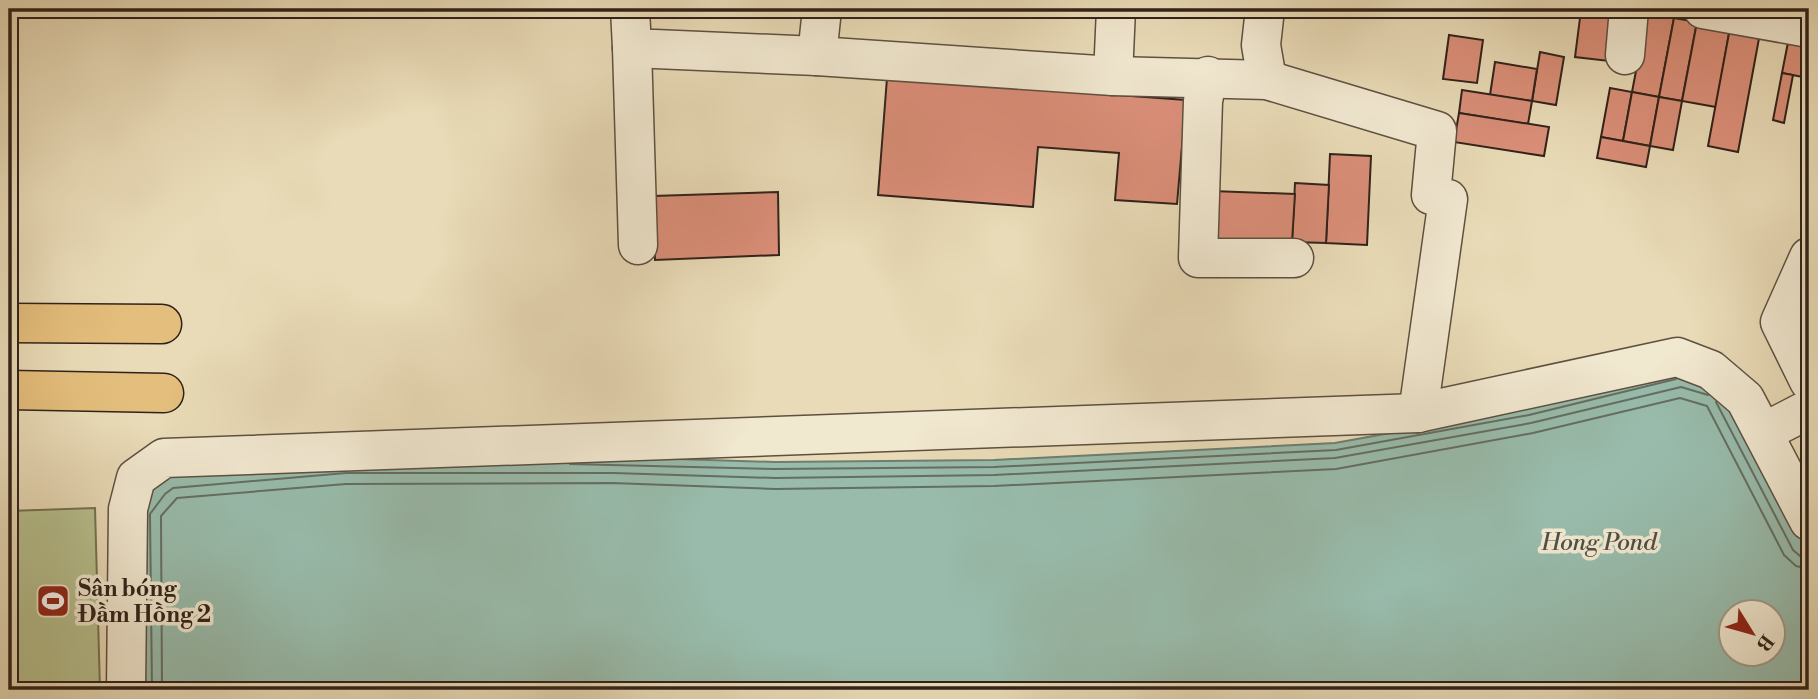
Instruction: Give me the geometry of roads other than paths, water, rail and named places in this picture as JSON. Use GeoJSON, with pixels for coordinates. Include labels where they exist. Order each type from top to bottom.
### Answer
{"type":"FeatureCollection","features":[{"type":"Feature","properties":{"kind":"main road"},"geometry":{"type":"LineString","coordinates":[[9,323],[162,324]]}},
{"type":"Feature","properties":{"kind":"main road"},"geometry":{"type":"LineString","coordinates":[[9,390],[164,393]]}},
{"type":"Feature","properties":{"kind":"street"},"geometry":{"type":"LineString","coordinates":[[630,9],[638,245]]}},
{"type":"Feature","properties":{"kind":"street"},"geometry":{"type":"LineString","coordinates":[[817,56],[822,9]]}},
{"type":"Feature","properties":{"kind":"street"},"geometry":{"type":"LineString","coordinates":[[1113,76],[1116,9]]}},
{"type":"Feature","properties":{"kind":"street"},"geometry":{"type":"LineString","coordinates":[[1265,9],[1261,45],[1267,80]]}},
{"type":"Feature","properties":{"kind":"street"},"geometry":{"type":"LineString","coordinates":[[1625,55],[1629,9]]}},
{"type":"Feature","properties":{"kind":"street"},"geometry":{"type":"LineString","coordinates":[[1703,9],[1788,20]]}},
{"type":"Feature","properties":{"kind":"street"},"geometry":{"type":"LineString","coordinates":[[632,48],[817,56],[1113,76],[1208,76],[1267,80],[1437,131],[1431,195],[1448,199],[1418,413]]}},
{"type":"Feature","properties":{"kind":"street"},"geometry":{"type":"LineString","coordinates":[[1208,76],[1203,101],[1198,258],[1294,258]]}},
{"type":"Feature","properties":{"kind":"street"},"geometry":{"type":"LineString","coordinates":[[1809,257],[1780,322],[1809,381]]}},
{"type":"Feature","properties":{"kind":"street"},"geometry":{"type":"LineString","coordinates":[[126,690],[128,509],[136,478],[164,458],[1418,413],[1677,357],[1711,370],[1745,399],[1809,522]]}},
{"type":"Feature","properties":{"kind":"water","name":"Hong Pond"},"geometry":{"type":"Polygon","coordinates":[[[1682,370],[1725,384],[1809,547],[1809,690],[136,690],[135,508],[167,472],[613,457],[775,462],[994,460],[1335,443],[1528,408],[1682,370]]]}},
{"type":"Feature","properties":{"kind":"place","name":"Sân bóng Đầm Hồng 2"},"geometry":{"type":"Point","coordinates":[53,601]}}]}
